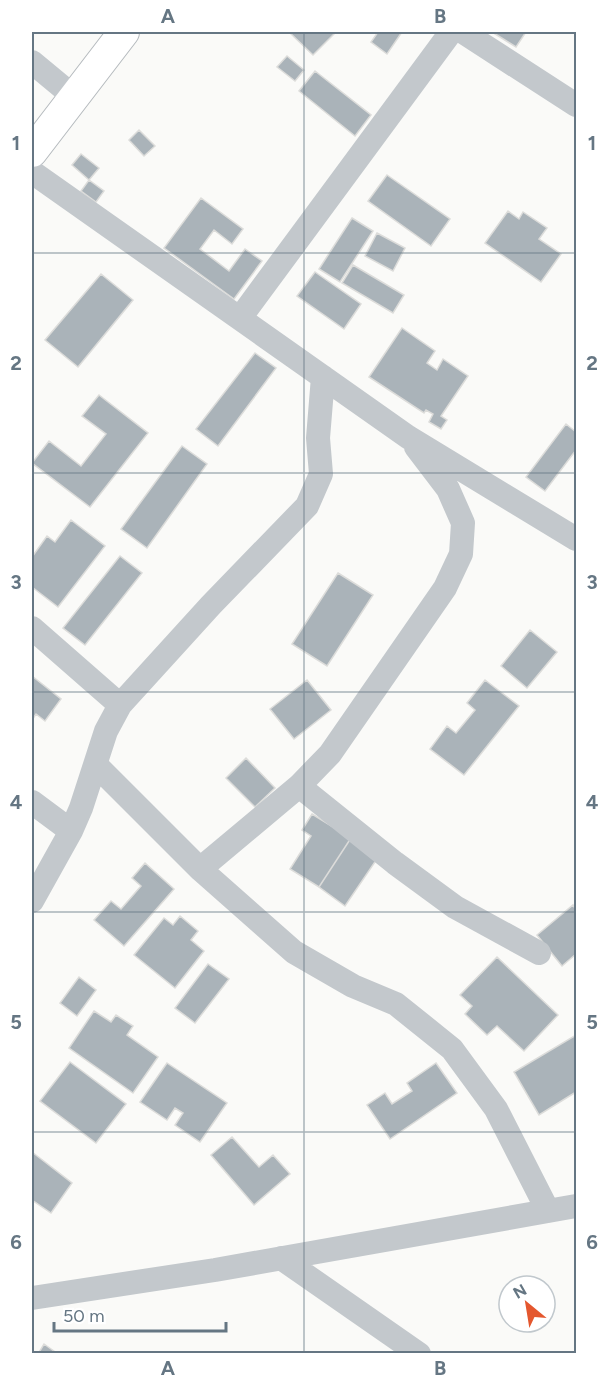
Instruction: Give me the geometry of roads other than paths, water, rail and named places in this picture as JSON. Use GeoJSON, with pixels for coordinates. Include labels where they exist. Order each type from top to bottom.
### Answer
{"type":"FeatureCollection","features":[{"type":"Feature","properties":{"kind":"main road"},"geometry":{"type":"LineString","coordinates":[[32,152],[124,32]]}},
{"type":"Feature","properties":{"kind":"street"},"geometry":{"type":"LineString","coordinates":[[240,318],[451,32]]}},
{"type":"Feature","properties":{"kind":"street"},"geometry":{"type":"LineString","coordinates":[[463,32],[576,105]]}},
{"type":"Feature","properties":{"kind":"street"},"geometry":{"type":"LineString","coordinates":[[32,62],[73,96]]}},
{"type":"Feature","properties":{"kind":"street"},"geometry":{"type":"LineString","coordinates":[[32,172],[408,437],[576,539]]}},
{"type":"Feature","properties":{"kind":"street"},"geometry":{"type":"LineString","coordinates":[[32,901],[71,831],[106,731],[120,705],[210,605],[307,506],[321,474],[318,438],[323,377]]}},
{"type":"Feature","properties":{"kind":"street"},"geometry":{"type":"LineString","coordinates":[[200,869],[299,786],[330,754],[445,588],[460,554],[463,523],[448,489],[408,437]]}},
{"type":"Feature","properties":{"kind":"street"},"geometry":{"type":"LineString","coordinates":[[32,628],[120,705]]}},
{"type":"Feature","properties":{"kind":"street"},"geometry":{"type":"LineString","coordinates":[[96,765],[200,869],[294,952],[353,986],[396,1004],[452,1049],[496,1109],[548,1211]]}},
{"type":"Feature","properties":{"kind":"street"},"geometry":{"type":"LineString","coordinates":[[299,786],[395,863],[455,907],[539,953]]}},
{"type":"Feature","properties":{"kind":"street"},"geometry":{"type":"LineString","coordinates":[[32,802],[71,831]]}},
{"type":"Feature","properties":{"kind":"street"},"geometry":{"type":"LineString","coordinates":[[32,1298],[281,1258],[576,1206]]}},
{"type":"Feature","properties":{"kind":"street"},"geometry":{"type":"LineString","coordinates":[[281,1258],[419,1353]]}}]}
